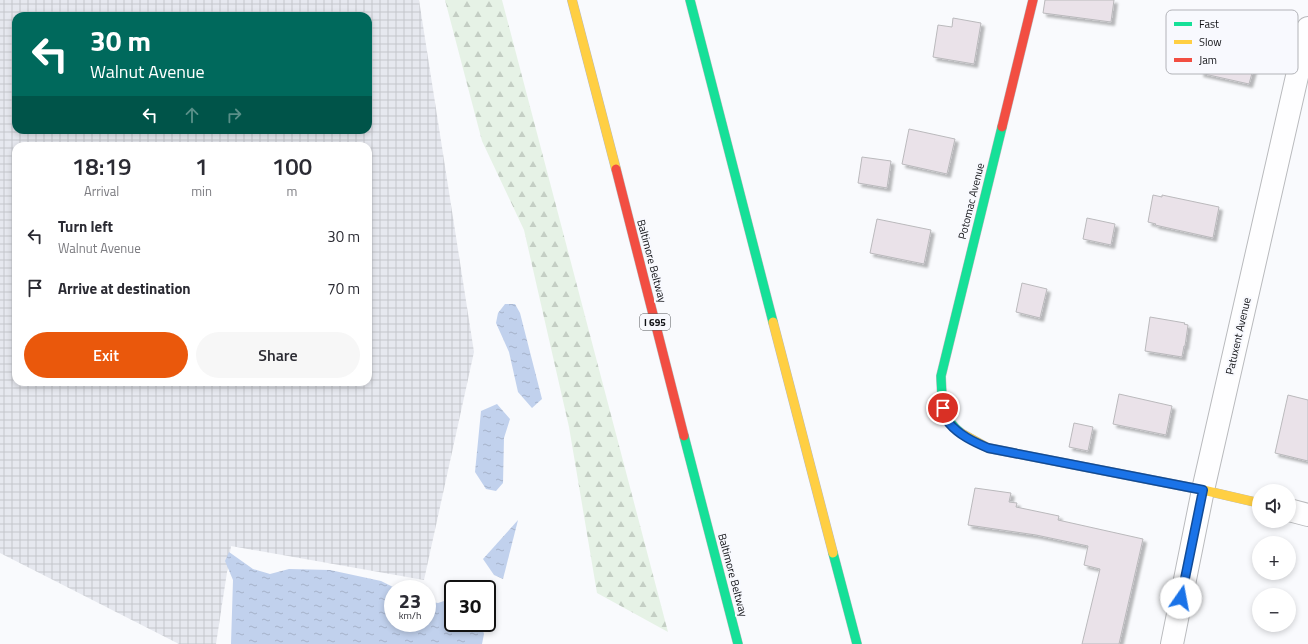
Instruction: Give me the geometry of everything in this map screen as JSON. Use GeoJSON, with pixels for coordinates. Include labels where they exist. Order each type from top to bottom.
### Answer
{"type":"FeatureCollection","features":[{"type":"Feature","properties":{"kind":"main road","name":"Baltimore Beltway"},"geometry":{"type":"LineString","coordinates":[[572,0],[738,644]]}},
{"type":"Feature","properties":{"kind":"main road"},"geometry":{"type":"LineString","coordinates":[[690,0],[857,644]]}},
{"type":"Feature","properties":{"kind":"main road","name":"Potomac Avenue"},"geometry":{"type":"LineString","coordinates":[[1033,0],[941,376],[943,408],[949,422],[960,434],[988,448],[1203,490]]}},
{"type":"Feature","properties":{"kind":"main road"},"geometry":{"type":"LineString","coordinates":[[1203,490],[1252,501]]}},
{"type":"Feature","properties":{"kind":"street","name":"Patuxent Avenue"},"geometry":{"type":"LineString","coordinates":[[1298,72],[1308,28]]}},
{"type":"Feature","properties":{"kind":"street","name":"Patuxent Avenue"},"geometry":{"type":"LineString","coordinates":[[1172,644],[1203,490],[1298,74]]}},
{"type":"Feature","properties":{"kind":"street"},"geometry":{"type":"LineString","coordinates":[[1296,511],[1308,514]]}},
{"type":"Feature","properties":{"kind":"shaded area"},"geometry":{"type":"Polygon","coordinates":[[[0,0],[419,0],[474,352],[424,580],[231,546],[216,644],[179,644],[0,553],[0,0]]]}},
{"type":"Feature","properties":{"kind":"green space"},"geometry":{"type":"Polygon","coordinates":[[[445,0],[502,0],[668,632],[597,593],[569,427],[524,230],[482,141],[445,0]]]}},
{"type":"Feature","properties":{"kind":"water"},"geometry":{"type":"Polygon","coordinates":[[[505,304],[515,304],[520,313],[542,399],[532,408],[518,392],[509,352],[496,323],[498,313],[505,304]]]}},
{"type":"Feature","properties":{"kind":"water"},"geometry":{"type":"Polygon","coordinates":[[[497,404],[510,419],[504,438],[503,483],[496,491],[486,489],[475,472],[481,411],[497,404]]]}},
{"type":"Feature","properties":{"kind":"water"},"geometry":{"type":"Polygon","coordinates":[[[518,520],[503,579],[494,575],[483,559],[518,520]]]}},
{"type":"Feature","properties":{"kind":"water"},"geometry":{"type":"Polygon","coordinates":[[[229,552],[253,569],[270,574],[289,569],[330,570],[381,581],[384,582],[384,632],[436,632],[436,603],[444,601],[444,632],[483,632],[482,644],[231,644],[233,580],[225,561],[229,552]]]}},
{"type":"Feature","properties":{"kind":"building"},"geometry":{"type":"Polygon","coordinates":[[[1045,0],[1114,0],[1111,22],[1043,13],[1045,0]]]}},
{"type":"Feature","properties":{"kind":"building"},"geometry":{"type":"Polygon","coordinates":[[[953,18],[981,23],[974,64],[933,57],[938,25],[952,27],[953,18]]]}},
{"type":"Feature","properties":{"kind":"building"},"geometry":{"type":"Polygon","coordinates":[[[1204,74],[1252,74],[1249,84],[1204,74]]]}},
{"type":"Feature","properties":{"kind":"building"},"geometry":{"type":"Polygon","coordinates":[[[909,129],[955,139],[947,174],[902,164],[909,129]]]}},
{"type":"Feature","properties":{"kind":"building"},"geometry":{"type":"Polygon","coordinates":[[[862,157],[891,161],[887,188],[858,183],[862,157]]]}},
{"type":"Feature","properties":{"kind":"building"},"geometry":{"type":"Polygon","coordinates":[[[1153,195],[1162,197],[1162,195],[1219,207],[1213,238],[1155,225],[1156,224],[1148,222],[1153,195]]]}},
{"type":"Feature","properties":{"kind":"building"},"geometry":{"type":"Polygon","coordinates":[[[1087,218],[1115,224],[1111,245],[1083,239],[1087,218]]]}},
{"type":"Feature","properties":{"kind":"building"},"geometry":{"type":"Polygon","coordinates":[[[877,219],[931,230],[924,264],[870,253],[877,219]]]}},
{"type":"Feature","properties":{"kind":"building"},"geometry":{"type":"Polygon","coordinates":[[[1022,283],[1047,289],[1040,318],[1016,312],[1022,283]]]}},
{"type":"Feature","properties":{"kind":"building"},"geometry":{"type":"Polygon","coordinates":[[[1150,317],[1185,323],[1184,324],[1188,325],[1182,357],[1145,351],[1150,317]]]}},
{"type":"Feature","properties":{"kind":"building"},"geometry":{"type":"Polygon","coordinates":[[[1119,394],[1172,406],[1166,435],[1113,424],[1119,394]]]}},
{"type":"Feature","properties":{"kind":"building"},"geometry":{"type":"Polygon","coordinates":[[[1288,395],[1308,400],[1308,461],[1275,453],[1288,395]]]}},
{"type":"Feature","properties":{"kind":"building"},"geometry":{"type":"Polygon","coordinates":[[[1074,423],[1093,427],[1088,451],[1069,447],[1074,423]]]}},
{"type":"Feature","properties":{"kind":"building"},"geometry":{"type":"Polygon","coordinates":[[[975,488],[1011,493],[1009,502],[1017,503],[1016,507],[1059,516],[1058,520],[1143,539],[1119,644],[1082,644],[1100,569],[1084,565],[1088,546],[1036,535],[968,525],[975,488]]]}},
{"type":"Feature","properties":{"kind":"traffic: fast"},"geometry":{"type":"LineString","coordinates":[[690,0],[773,322]]}},
{"type":"Feature","properties":{"kind":"traffic: fast"},"geometry":{"type":"LineString","coordinates":[[961,433],[954,427],[946,414],[942,400],[941,376],[1002,127]]}},
{"type":"Feature","properties":{"kind":"traffic: fast"},"geometry":{"type":"LineString","coordinates":[[684,436],[738,644]]}},
{"type":"Feature","properties":{"kind":"traffic: fast"},"geometry":{"type":"LineString","coordinates":[[833,553],[857,644]]}},
{"type":"Feature","properties":{"kind":"traffic: slow"},"geometry":{"type":"LineString","coordinates":[[572,0],[616,169]]}},
{"type":"Feature","properties":{"kind":"traffic: slow"},"geometry":{"type":"LineString","coordinates":[[773,322],[833,553]]}},
{"type":"Feature","properties":{"kind":"traffic: slow"},"geometry":{"type":"LineString","coordinates":[[961,433],[988,448],[1203,490],[1252,501]]}},
{"type":"Feature","properties":{"kind":"traffic: jam"},"geometry":{"type":"LineString","coordinates":[[1002,127],[1033,0]]}},
{"type":"Feature","properties":{"kind":"traffic: jam"},"geometry":{"type":"LineString","coordinates":[[616,169],[684,436]]}},
{"type":"Feature","properties":{"kind":"route"},"geometry":{"type":"LineString","coordinates":[[943,408],[949,422],[960,434],[988,448],[1203,490],[1181,598]]}}]}
